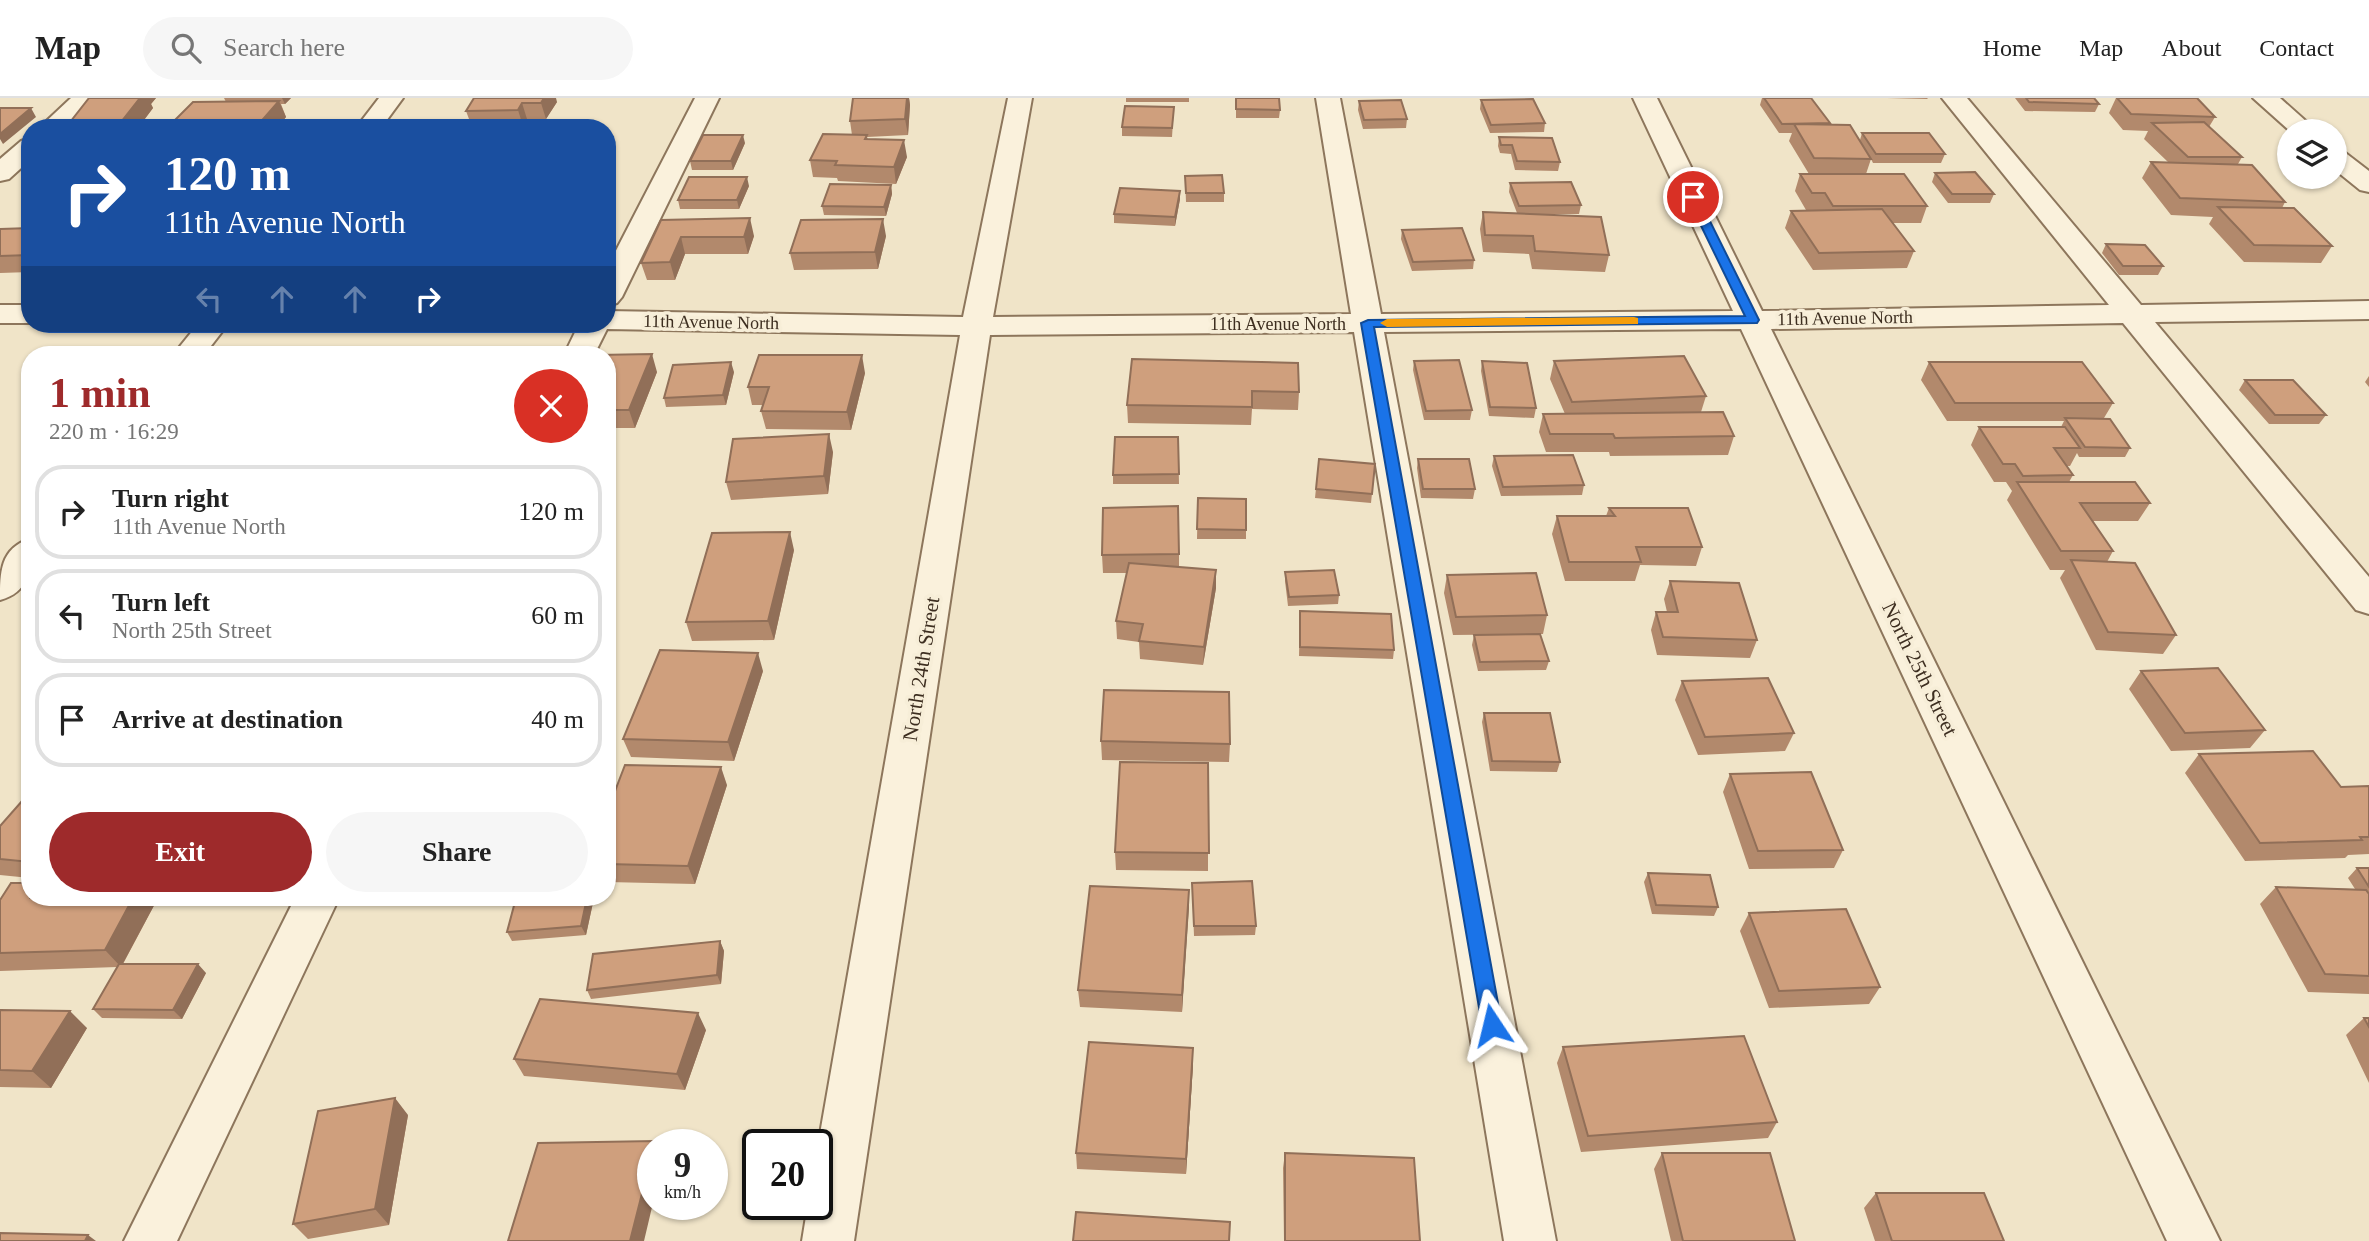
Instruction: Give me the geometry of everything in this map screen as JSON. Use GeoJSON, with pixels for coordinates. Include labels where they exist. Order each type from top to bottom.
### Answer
{"type":"FeatureCollection","features":[{"type":"Feature","properties":{"kind":"street"},"geometry":{"type":"LineString","coordinates":[[61,119],[85,98]]}},
{"type":"Feature","properties":{"kind":"street"},"geometry":{"type":"LineString","coordinates":[[375,119],[391,98]]}},
{"type":"Feature","properties":{"kind":"street"},"geometry":{"type":"LineString","coordinates":[[616,280],[707,98]]}},
{"type":"Feature","properties":{"kind":"street","name":"North 24th Street"},"geometry":{"type":"LineString","coordinates":[[828,1241],[976,326],[1020,98]]}},
{"type":"Feature","properties":{"kind":"street"},"geometry":{"type":"LineString","coordinates":[[1328,98],[1530,1241]]}},
{"type":"Feature","properties":{"kind":"street","name":"North 25th Street"},"geometry":{"type":"LineString","coordinates":[[1645,98],[2194,1241]]}},
{"type":"Feature","properties":{"kind":"street"},"geometry":{"type":"LineString","coordinates":[[1954,98],[2369,601]]}},
{"type":"Feature","properties":{"kind":"street"},"geometry":{"type":"LineString","coordinates":[[2264,98],[2290,119]]}},
{"type":"Feature","properties":{"kind":"street"},"geometry":{"type":"LineString","coordinates":[[0,173],[21,154]]}},
{"type":"Feature","properties":{"kind":"street"},"geometry":{"type":"LineString","coordinates":[[2347,166],[2369,184]]}},
{"type":"Feature","properties":{"kind":"street","name":"11th Avenue North"},"geometry":{"type":"LineString","coordinates":[[616,320],[976,326],[1753,320],[2369,310]]}},
{"type":"Feature","properties":{"kind":"street"},"geometry":{"type":"LineString","coordinates":[[0,314],[21,314]]}},
{"type":"Feature","properties":{"kind":"street"},"geometry":{"type":"LineString","coordinates":[[0,588],[21,562]]}},
{"type":"Feature","properties":{"kind":"street"},"geometry":{"type":"LineString","coordinates":[[150,1241],[313,906]]}},
{"type":"Feature","properties":{"kind":"building"},"geometry":{"type":"Polygon","coordinates":[[[89,98],[140,98],[123,119],[72,119],[89,98]]]}},
{"type":"Feature","properties":{"kind":"building"},"geometry":{"type":"Polygon","coordinates":[[[474,98],[544,98],[541,103],[522,103],[518,110],[466,111],[474,98]]]}},
{"type":"Feature","properties":{"kind":"building"},"geometry":{"type":"Polygon","coordinates":[[[853,98],[907,98],[905,119],[850,121],[853,98]]]}},
{"type":"Feature","properties":{"kind":"building"},"geometry":{"type":"Polygon","coordinates":[[[1236,98],[1279,98],[1280,110],[1236,109],[1236,98]]]}},
{"type":"Feature","properties":{"kind":"building"},"geometry":{"type":"Polygon","coordinates":[[[1764,98],[1811,98],[1830,123],[1782,124],[1764,98]]]}},
{"type":"Feature","properties":{"kind":"building"},"geometry":{"type":"Polygon","coordinates":[[[2026,98],[2094,98],[2099,104],[2029,102],[2026,98]]]}},
{"type":"Feature","properties":{"kind":"building"},"geometry":{"type":"Polygon","coordinates":[[[2117,98],[2197,98],[2215,117],[2131,114],[2117,98]]]}},
{"type":"Feature","properties":{"kind":"building"},"geometry":{"type":"Polygon","coordinates":[[[1533,99],[1545,123],[1491,125],[1481,100],[1533,99]]]}},
{"type":"Feature","properties":{"kind":"building"},"geometry":{"type":"Polygon","coordinates":[[[1401,100],[1407,119],[1364,120],[1359,101],[1401,100]]]}},
{"type":"Feature","properties":{"kind":"building"},"geometry":{"type":"Polygon","coordinates":[[[279,101],[263,119],[176,119],[193,102],[279,101]]]}},
{"type":"Feature","properties":{"kind":"building"},"geometry":{"type":"Polygon","coordinates":[[[1125,106],[1174,107],[1172,128],[1122,127],[1125,106]]]}},
{"type":"Feature","properties":{"kind":"building"},"geometry":{"type":"Polygon","coordinates":[[[0,108],[31,108],[0,134],[0,108]]]}},
{"type":"Feature","properties":{"kind":"building"},"geometry":{"type":"Polygon","coordinates":[[[2204,122],[2242,157],[2188,157],[2152,123],[2204,122]]]}},
{"type":"Feature","properties":{"kind":"building"},"geometry":{"type":"Polygon","coordinates":[[[1794,124],[1850,125],[1871,159],[1814,158],[1794,124]]]}},
{"type":"Feature","properties":{"kind":"building"},"geometry":{"type":"Polygon","coordinates":[[[1862,133],[1929,133],[1945,154],[1876,154],[1862,133]]]}},
{"type":"Feature","properties":{"kind":"building"},"geometry":{"type":"Polygon","coordinates":[[[823,134],[867,135],[865,139],[904,140],[894,167],[835,165],[837,161],[810,160],[823,134]]]}},
{"type":"Feature","properties":{"kind":"building"},"geometry":{"type":"Polygon","coordinates":[[[703,135],[743,135],[731,161],[690,161],[703,135]]]}},
{"type":"Feature","properties":{"kind":"building"},"geometry":{"type":"Polygon","coordinates":[[[1499,137],[1552,138],[1560,162],[1517,161],[1512,145],[1501,145],[1499,137]]]}},
{"type":"Feature","properties":{"kind":"building"},"geometry":{"type":"Polygon","coordinates":[[[2151,162],[2252,165],[2285,202],[2180,198],[2151,162]]]}},
{"type":"Feature","properties":{"kind":"building"},"geometry":{"type":"Polygon","coordinates":[[[1975,172],[1994,194],[1952,194],[1935,173],[1975,172]]]}},
{"type":"Feature","properties":{"kind":"building"},"geometry":{"type":"Polygon","coordinates":[[[1800,174],[1904,174],[1927,206],[1833,206],[1825,193],[1812,193],[1800,174]]]}},
{"type":"Feature","properties":{"kind":"building"},"geometry":{"type":"Polygon","coordinates":[[[1222,175],[1224,193],[1186,193],[1185,176],[1222,175]]]}},
{"type":"Feature","properties":{"kind":"building"},"geometry":{"type":"Polygon","coordinates":[[[689,177],[747,177],[737,200],[678,200],[689,177]]]}},
{"type":"Feature","properties":{"kind":"building"},"geometry":{"type":"Polygon","coordinates":[[[1571,182],[1581,205],[1519,206],[1510,183],[1571,182]]]}},
{"type":"Feature","properties":{"kind":"building"},"geometry":{"type":"Polygon","coordinates":[[[830,184],[891,185],[884,207],[822,206],[830,184]]]}},
{"type":"Feature","properties":{"kind":"building"},"geometry":{"type":"Polygon","coordinates":[[[1120,188],[1180,191],[1175,217],[1114,214],[1120,188]]]}},
{"type":"Feature","properties":{"kind":"building"},"geometry":{"type":"Polygon","coordinates":[[[2218,207],[2294,208],[2332,246],[2254,245],[2218,207]]]}},
{"type":"Feature","properties":{"kind":"building"},"geometry":{"type":"Polygon","coordinates":[[[1882,209],[1914,251],[1819,253],[1791,211],[1882,209]]]}},
{"type":"Feature","properties":{"kind":"building"},"geometry":{"type":"Polygon","coordinates":[[[1483,212],[1601,217],[1609,255],[1535,251],[1533,236],[1485,235],[1483,212]]]}},
{"type":"Feature","properties":{"kind":"building"},"geometry":{"type":"Polygon","coordinates":[[[750,218],[744,237],[681,237],[670,262],[641,263],[661,220],[750,218]]]}},
{"type":"Feature","properties":{"kind":"building"},"geometry":{"type":"Polygon","coordinates":[[[883,219],[875,252],[790,253],[801,220],[883,219]]]}},
{"type":"Feature","properties":{"kind":"building"},"geometry":{"type":"Polygon","coordinates":[[[21,228],[21,255],[0,256],[0,229],[21,228]]]}},
{"type":"Feature","properties":{"kind":"building"},"geometry":{"type":"Polygon","coordinates":[[[1462,228],[1474,260],[1413,262],[1402,230],[1462,228]]]}},
{"type":"Feature","properties":{"kind":"building"},"geometry":{"type":"Polygon","coordinates":[[[2106,244],[2145,245],[2163,266],[2123,266],[2106,244]]]}},
{"type":"Feature","properties":{"kind":"building"},"geometry":{"type":"Polygon","coordinates":[[[652,354],[629,410],[616,410],[616,355],[652,354]]]}},
{"type":"Feature","properties":{"kind":"building"},"geometry":{"type":"Polygon","coordinates":[[[759,355],[862,355],[847,412],[761,411],[769,387],[748,387],[759,355]]]}},
{"type":"Feature","properties":{"kind":"building"},"geometry":{"type":"Polygon","coordinates":[[[1684,356],[1706,396],[1572,402],[1554,361],[1684,356]]]}},
{"type":"Feature","properties":{"kind":"building"},"geometry":{"type":"Polygon","coordinates":[[[1132,359],[1298,363],[1299,392],[1252,391],[1252,407],[1127,405],[1132,359]]]}},
{"type":"Feature","properties":{"kind":"building"},"geometry":{"type":"Polygon","coordinates":[[[1459,360],[1472,410],[1426,411],[1414,361],[1459,360]]]}},
{"type":"Feature","properties":{"kind":"building"},"geometry":{"type":"Polygon","coordinates":[[[1482,361],[1527,363],[1536,408],[1490,407],[1482,361]]]}},
{"type":"Feature","properties":{"kind":"building"},"geometry":{"type":"Polygon","coordinates":[[[731,362],[723,395],[664,398],[673,365],[731,362]]]}},
{"type":"Feature","properties":{"kind":"building"},"geometry":{"type":"Polygon","coordinates":[[[1929,362],[2082,362],[2113,403],[1955,403],[1929,362]]]}},
{"type":"Feature","properties":{"kind":"building"},"geometry":{"type":"Polygon","coordinates":[[[2245,380],[2293,380],[2326,415],[2275,415],[2245,380]]]}},
{"type":"Feature","properties":{"kind":"building"},"geometry":{"type":"Polygon","coordinates":[[[1723,412],[1734,436],[1615,438],[1613,434],[1550,434],[1543,414],[1723,412]]]}},
{"type":"Feature","properties":{"kind":"building"},"geometry":{"type":"Polygon","coordinates":[[[2065,418],[2110,419],[2130,448],[2085,447],[2065,418]]]}},
{"type":"Feature","properties":{"kind":"building"},"geometry":{"type":"Polygon","coordinates":[[[1979,427],[2065,427],[2080,448],[2054,448],[2073,475],[2023,476],[2015,464],[2003,464],[1979,427]]]}},
{"type":"Feature","properties":{"kind":"building"},"geometry":{"type":"Polygon","coordinates":[[[829,434],[824,476],[726,482],[733,439],[829,434]]]}},
{"type":"Feature","properties":{"kind":"building"},"geometry":{"type":"Polygon","coordinates":[[[1115,437],[1178,437],[1179,474],[1113,475],[1115,437]]]}},
{"type":"Feature","properties":{"kind":"building"},"geometry":{"type":"Polygon","coordinates":[[[1573,455],[1584,485],[1503,487],[1494,456],[1573,455]]]}},
{"type":"Feature","properties":{"kind":"building"},"geometry":{"type":"Polygon","coordinates":[[[1319,459],[1375,464],[1372,494],[1316,489],[1319,459]]]}},
{"type":"Feature","properties":{"kind":"building"},"geometry":{"type":"Polygon","coordinates":[[[1418,459],[1469,459],[1475,489],[1423,489],[1418,459]]]}},
{"type":"Feature","properties":{"kind":"building"},"geometry":{"type":"Polygon","coordinates":[[[2017,482],[2135,482],[2150,503],[2080,503],[2113,551],[2061,551],[2017,482]]]}},
{"type":"Feature","properties":{"kind":"building"},"geometry":{"type":"Polygon","coordinates":[[[1198,498],[1246,499],[1246,530],[1197,529],[1198,498]]]}},
{"type":"Feature","properties":{"kind":"building"},"geometry":{"type":"Polygon","coordinates":[[[1178,506],[1179,554],[1102,555],[1103,508],[1178,506]]]}},
{"type":"Feature","properties":{"kind":"building"},"geometry":{"type":"Polygon","coordinates":[[[1609,508],[1688,508],[1702,547],[1636,547],[1641,562],[1569,562],[1557,516],[1615,516],[1609,508]]]}},
{"type":"Feature","properties":{"kind":"building"},"geometry":{"type":"Polygon","coordinates":[[[790,532],[768,621],[686,622],[712,533],[790,532]]]}},
{"type":"Feature","properties":{"kind":"building"},"geometry":{"type":"Polygon","coordinates":[[[2071,560],[2135,563],[2176,635],[2108,632],[2071,560]]]}},
{"type":"Feature","properties":{"kind":"building"},"geometry":{"type":"Polygon","coordinates":[[[1129,563],[1216,570],[1204,647],[1139,641],[1143,624],[1116,621],[1129,563]]]}},
{"type":"Feature","properties":{"kind":"building"},"geometry":{"type":"Polygon","coordinates":[[[1334,570],[1339,595],[1289,597],[1285,572],[1334,570]]]}},
{"type":"Feature","properties":{"kind":"building"},"geometry":{"type":"Polygon","coordinates":[[[1536,573],[1547,615],[1456,617],[1447,575],[1536,573]]]}},
{"type":"Feature","properties":{"kind":"building"},"geometry":{"type":"Polygon","coordinates":[[[1670,581],[1739,583],[1757,640],[1663,637],[1656,612],[1678,612],[1670,581]]]}},
{"type":"Feature","properties":{"kind":"building"},"geometry":{"type":"Polygon","coordinates":[[[1300,611],[1391,614],[1394,650],[1300,647],[1300,611]]]}},
{"type":"Feature","properties":{"kind":"building"},"geometry":{"type":"Polygon","coordinates":[[[1540,634],[1549,661],[1480,662],[1474,635],[1540,634]]]}},
{"type":"Feature","properties":{"kind":"building"},"geometry":{"type":"Polygon","coordinates":[[[660,650],[758,653],[728,742],[623,739],[660,650]]]}},
{"type":"Feature","properties":{"kind":"building"},"geometry":{"type":"Polygon","coordinates":[[[2218,668],[2265,730],[2185,733],[2141,671],[2218,668]]]}},
{"type":"Feature","properties":{"kind":"building"},"geometry":{"type":"Polygon","coordinates":[[[1768,678],[1794,733],[1705,737],[1682,681],[1768,678]]]}},
{"type":"Feature","properties":{"kind":"building"},"geometry":{"type":"Polygon","coordinates":[[[1104,690],[1229,692],[1230,744],[1101,741],[1104,690]]]}},
{"type":"Feature","properties":{"kind":"building"},"geometry":{"type":"Polygon","coordinates":[[[1484,713],[1550,713],[1560,762],[1492,761],[1484,713]]]}},
{"type":"Feature","properties":{"kind":"building"},"geometry":{"type":"Polygon","coordinates":[[[2313,751],[2341,787],[2369,786],[2369,837],[2360,837],[2362,840],[2260,843],[2199,754],[2313,751]]]}},
{"type":"Feature","properties":{"kind":"building"},"geometry":{"type":"Polygon","coordinates":[[[1120,762],[1208,763],[1209,853],[1115,852],[1120,762]]]}},
{"type":"Feature","properties":{"kind":"building"},"geometry":{"type":"Polygon","coordinates":[[[625,765],[721,767],[688,866],[616,864],[616,788],[625,765]]]}},
{"type":"Feature","properties":{"kind":"building"},"geometry":{"type":"Polygon","coordinates":[[[1811,772],[1843,850],[1758,851],[1730,774],[1811,772]]]}},
{"type":"Feature","properties":{"kind":"building"},"geometry":{"type":"Polygon","coordinates":[[[21,802],[21,861],[0,859],[0,826],[21,802]]]}},
{"type":"Feature","properties":{"kind":"building"},"geometry":{"type":"Polygon","coordinates":[[[2357,868],[2369,868],[2369,887],[2357,868]]]}},
{"type":"Feature","properties":{"kind":"building"},"geometry":{"type":"Polygon","coordinates":[[[1648,873],[1710,875],[1718,907],[1656,905],[1648,873]]]}},
{"type":"Feature","properties":{"kind":"building"},"geometry":{"type":"Polygon","coordinates":[[[1252,881],[1256,926],[1194,926],[1192,883],[1252,881]]]}},
{"type":"Feature","properties":{"kind":"building"},"geometry":{"type":"Polygon","coordinates":[[[11,883],[21,883],[21,906],[129,906],[105,950],[0,953],[0,900],[11,883]]]}},
{"type":"Feature","properties":{"kind":"building"},"geometry":{"type":"Polygon","coordinates":[[[1090,886],[1189,890],[1182,995],[1078,990],[1090,886]]]}},
{"type":"Feature","properties":{"kind":"building"},"geometry":{"type":"Polygon","coordinates":[[[2276,887],[2366,890],[2369,894],[2369,976],[2325,974],[2276,887]]]}},
{"type":"Feature","properties":{"kind":"building"},"geometry":{"type":"Polygon","coordinates":[[[514,906],[585,906],[581,926],[507,932],[514,906]]]}},
{"type":"Feature","properties":{"kind":"building"},"geometry":{"type":"Polygon","coordinates":[[[1846,909],[1880,987],[1779,991],[1749,913],[1846,909]]]}},
{"type":"Feature","properties":{"kind":"building"},"geometry":{"type":"Polygon","coordinates":[[[720,941],[717,975],[587,990],[593,954],[720,941]]]}},
{"type":"Feature","properties":{"kind":"building"},"geometry":{"type":"Polygon","coordinates":[[[119,964],[198,964],[173,1010],[93,1009],[119,964]]]}},
{"type":"Feature","properties":{"kind":"building"},"geometry":{"type":"Polygon","coordinates":[[[540,999],[698,1013],[677,1074],[514,1059],[540,999]]]}},
{"type":"Feature","properties":{"kind":"building"},"geometry":{"type":"Polygon","coordinates":[[[0,1010],[70,1011],[32,1071],[0,1070],[0,1010]]]}},
{"type":"Feature","properties":{"kind":"building"},"geometry":{"type":"Polygon","coordinates":[[[1744,1036],[1777,1122],[1588,1136],[1563,1047],[1744,1036]]]}},
{"type":"Feature","properties":{"kind":"building"},"geometry":{"type":"Polygon","coordinates":[[[1089,1042],[1193,1048],[1186,1159],[1076,1153],[1089,1042]]]}},
{"type":"Feature","properties":{"kind":"building"},"geometry":{"type":"Polygon","coordinates":[[[395,1098],[375,1209],[293,1224],[318,1111],[395,1098]]]}},
{"type":"Feature","properties":{"kind":"building"},"geometry":{"type":"Polygon","coordinates":[[[637,1141],[637,1213],[630,1241],[508,1241],[538,1143],[637,1141]]]}},
{"type":"Feature","properties":{"kind":"building"},"geometry":{"type":"Polygon","coordinates":[[[1285,1153],[1414,1158],[1420,1241],[1285,1241],[1285,1153]]]}},
{"type":"Feature","properties":{"kind":"building"},"geometry":{"type":"Polygon","coordinates":[[[1662,1153],[1770,1153],[1795,1241],[1683,1241],[1662,1153]]]}},
{"type":"Feature","properties":{"kind":"building"},"geometry":{"type":"Polygon","coordinates":[[[1876,1193],[1984,1193],[2004,1241],[1892,1241],[1876,1193]]]}},
{"type":"Feature","properties":{"kind":"building"},"geometry":{"type":"Polygon","coordinates":[[[1076,1212],[1230,1222],[1229,1241],[1073,1241],[1076,1212]]]}},
{"type":"Feature","properties":{"kind":"building"},"geometry":{"type":"Polygon","coordinates":[[[0,1233],[88,1235],[85,1241],[0,1241],[0,1233]]]}},
{"type":"Feature","properties":{"kind":"slow traffic"},"geometry":{"type":"LineString","coordinates":[[1387,323],[1634,321]]}},
{"type":"Feature","properties":{"kind":"route"},"geometry":{"type":"LineString","coordinates":[[1492,1025],[1368,323],[1753,320],[1693,197]]}}]}
